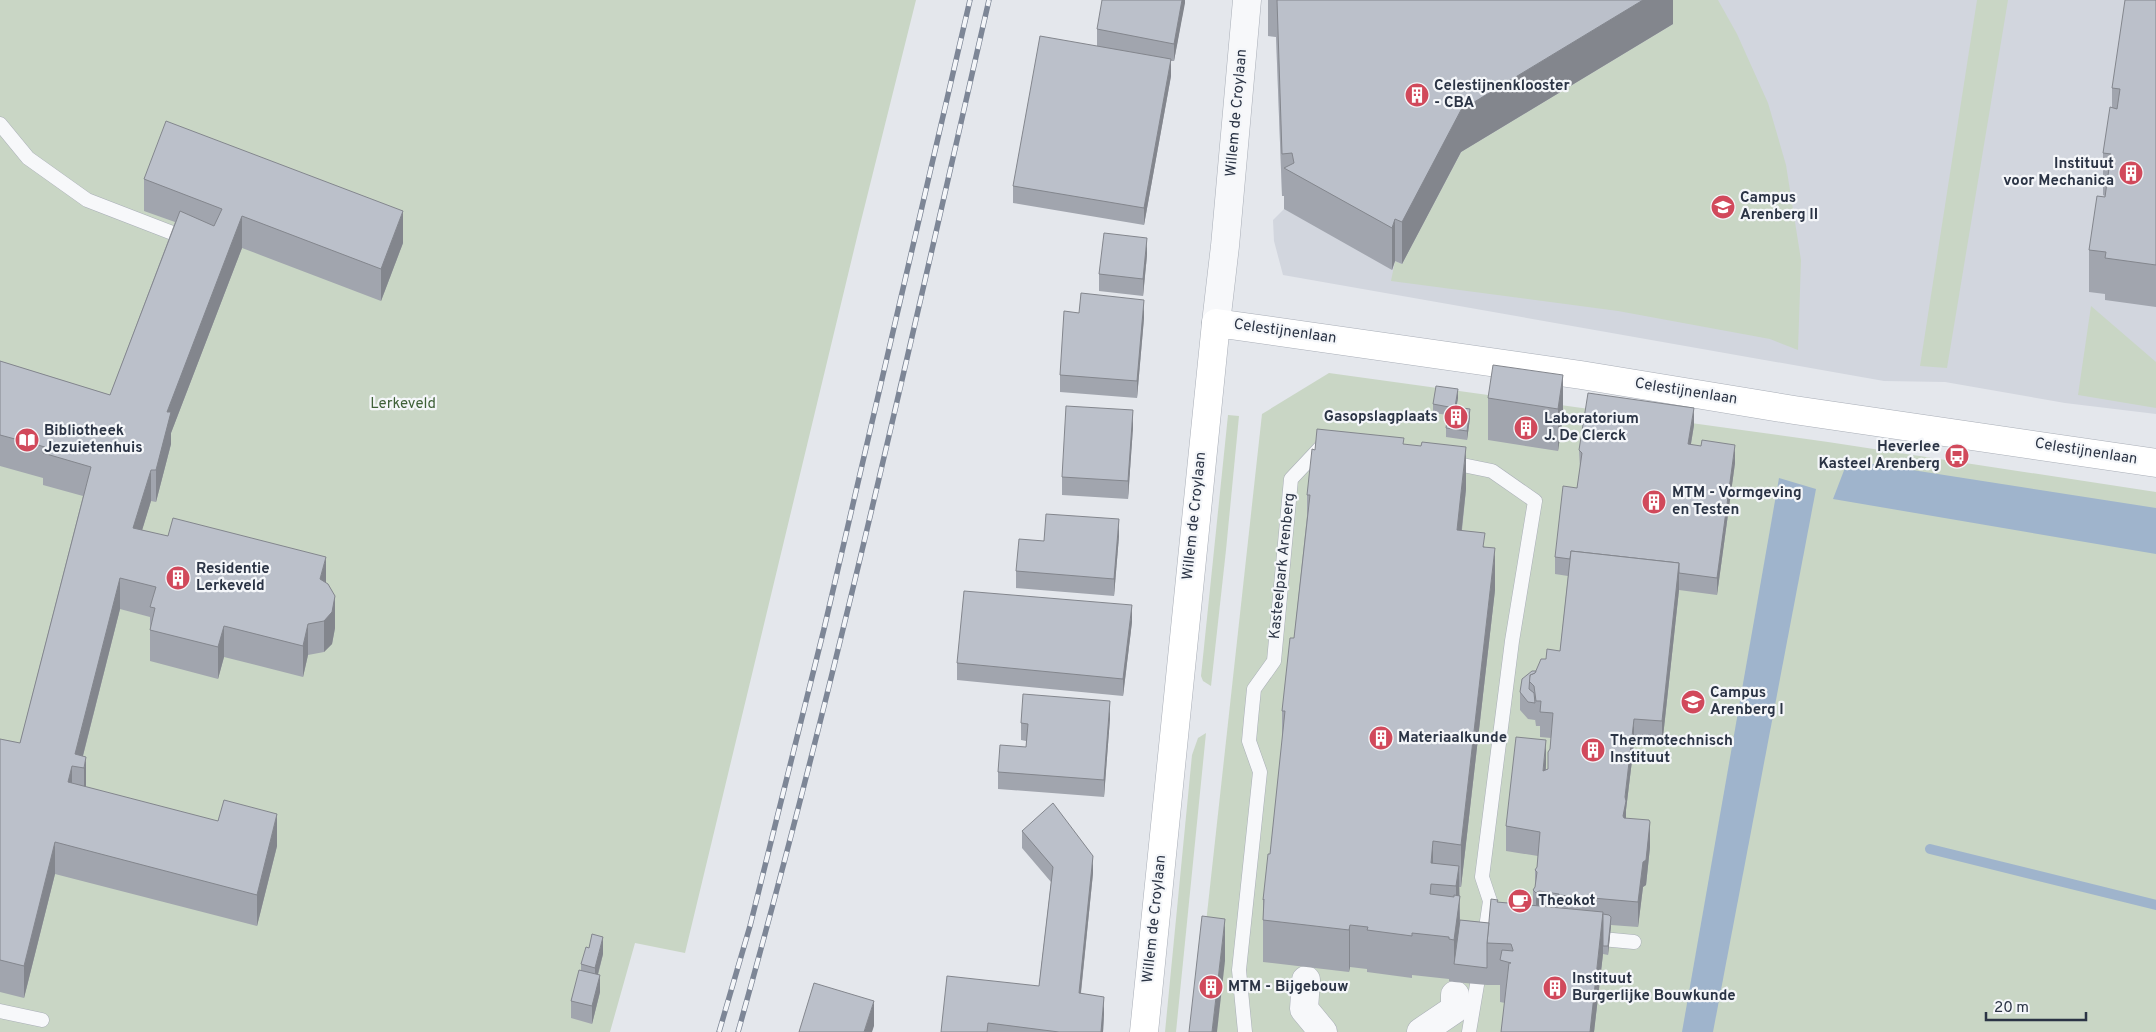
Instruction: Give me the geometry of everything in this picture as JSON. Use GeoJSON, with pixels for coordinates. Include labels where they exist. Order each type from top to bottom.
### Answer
{"type":"FeatureCollection","features":[{"type":"Feature","properties":{"kind":"street","name":"Willem de Croylaan"},"geometry":{"type":"LineString","coordinates":[[1144,1032],[1225,246],[1247,0]]}},
{"type":"Feature","properties":{"kind":"street","name":"Celestijnenlaan"},"geometry":{"type":"LineString","coordinates":[[1216,323],[1581,375],[1794,410],[2156,462]]}},
{"type":"Feature","properties":{"kind":"street"},"geometry":{"type":"LineString","coordinates":[[1306,980],[1304,1009],[1323,1032]]}},
{"type":"Feature","properties":{"kind":"street"},"geometry":{"type":"LineString","coordinates":[[1421,1032],[1455,1009],[1455,995]]}},
{"type":"Feature","properties":{"kind":"lane"},"geometry":{"type":"LineString","coordinates":[[0,124],[28,158],[86,200],[199,243]]}},
{"type":"Feature","properties":{"kind":"lane","name":"Kasteelpark Arenberg"},"geometry":{"type":"LineString","coordinates":[[1245,1032],[1239,970],[1260,772],[1250,741],[1254,689],[1274,661],[1292,479],[1322,446],[1339,448]]}},
{"type":"Feature","properties":{"kind":"lane"},"geometry":{"type":"LineString","coordinates":[[1438,460],[1492,471],[1535,501],[1512,641],[1482,877],[1490,901],[1500,915]]}},
{"type":"Feature","properties":{"kind":"lane"},"geometry":{"type":"LineString","coordinates":[[1469,1032],[1490,901]]}},
{"type":"Feature","properties":{"kind":"lane"},"geometry":{"type":"LineString","coordinates":[[1576,936],[1634,942]]}},
{"type":"Feature","properties":{"kind":"lane"},"geometry":{"type":"LineString","coordinates":[[0,1011],[42,1020]]}},
{"type":"Feature","properties":{"kind":"shaded area","name":"Campus Arenberg II"},"geometry":{"type":"Polygon","coordinates":[[[1271,0],[2156,0],[2156,414],[2065,403],[1945,382],[1884,381],[1283,275],[1274,241],[1273,220],[1284,209],[1292,195],[1282,196],[1276,37],[1268,36],[1271,0]]]}},
{"type":"Feature","properties":{"kind":"green space","name":"Lerkeveld"},"geometry":{"type":"Polygon","coordinates":[[[0,0],[916,0],[685,953],[635,943],[610,1032],[0,1032],[0,0]]]}},
{"type":"Feature","properties":{"kind":"green space"},"geometry":{"type":"Polygon","coordinates":[[[1660,0],[1718,0],[1737,34],[1768,103],[1786,165],[1801,260],[1798,350],[1770,339],[1618,311],[1391,281],[1395,261],[1402,264],[1461,152],[1673,24],[1660,0]]]}},
{"type":"Feature","properties":{"kind":"green space"},"geometry":{"type":"Polygon","coordinates":[[[1977,0],[2008,0],[1947,368],[1920,366],[1977,0]]]}},
{"type":"Feature","properties":{"kind":"green space"},"geometry":{"type":"Polygon","coordinates":[[[2091,306],[2156,362],[2156,408],[2078,395],[2091,306]]]}},
{"type":"Feature","properties":{"kind":"green space","name":"Campus Arenberg I"},"geometry":{"type":"Polygon","coordinates":[[[1329,373],[1828,442],[2156,492],[2156,1032],[1194,1032],[1262,414],[1329,373]]]}},
{"type":"Feature","properties":{"kind":"green space"},"geometry":{"type":"Polygon","coordinates":[[[1228,415],[1239,416],[1211,686],[1203,681],[1201,676],[1228,415]]]}},
{"type":"Feature","properties":{"kind":"green space"},"geometry":{"type":"Polygon","coordinates":[[[1206,733],[1176,1032],[1165,1032],[1192,755],[1198,738],[1206,733]]]}},
{"type":"Feature","properties":{"kind":"water"},"geometry":{"type":"Polygon","coordinates":[[[1848,460],[2156,508],[2156,554],[1833,499],[1848,460]]]}},
{"type":"Feature","properties":{"kind":"water"},"geometry":{"type":"Polygon","coordinates":[[[1779,478],[1816,489],[1713,1032],[1682,1032],[1779,478]]]}},
{"type":"Feature","properties":{"kind":"building"},"geometry":{"type":"Polygon","coordinates":[[[1102,0],[1182,0],[1174,44],[1097,29],[1102,0]]]}},
{"type":"Feature","properties":{"kind":"building","name":"Celestijnenklooster - CBA"},"geometry":{"type":"Polygon","coordinates":[[[1277,0],[1643,0],[1461,110],[1402,222],[1395,219],[1392,228],[1284,168],[1294,163],[1292,153],[1282,154],[1277,0]]]}},
{"type":"Feature","properties":{"kind":"building","name":"Instituut voor Mechanica"},"geometry":{"type":"Polygon","coordinates":[[[2125,0],[2156,0],[2156,265],[2105,258],[2106,252],[2089,250],[2097,196],[2105,197],[2111,154],[2103,153],[2110,107],[2117,109],[2120,89],[2112,88],[2125,0]]]}},
{"type":"Feature","properties":{"kind":"building"},"geometry":{"type":"Polygon","coordinates":[[[1040,36],[1171,59],[1144,208],[1013,186],[1040,36]]]}},
{"type":"Feature","properties":{"kind":"building","name":"Residentie Lerkeveld"},"geometry":{"type":"Polygon","coordinates":[[[166,121],[403,211],[381,269],[242,216],[167,412],[171,412],[156,470],[151,470],[133,528],[168,536],[173,518],[326,557],[320,579],[328,584],[335,596],[332,612],[324,621],[308,624],[303,646],[224,626],[218,647],[150,630],[155,608],[150,607],[156,587],[120,578],[75,754],[86,757],[84,768],[72,766],[68,782],[218,821],[224,800],[277,814],[257,895],[55,842],[24,966],[0,960],[0,739],[20,743],[91,467],[43,453],[45,447],[0,435],[0,361],[110,395],[180,211],[214,226],[222,209],[144,179],[166,121]]]}},
{"type":"Feature","properties":{"kind":"building"},"geometry":{"type":"Polygon","coordinates":[[[1104,233],[1147,238],[1143,279],[1099,274],[1104,233]]]}},
{"type":"Feature","properties":{"kind":"building"},"geometry":{"type":"Polygon","coordinates":[[[1081,293],[1144,300],[1137,381],[1060,375],[1064,311],[1079,313],[1081,293]]]}},
{"type":"Feature","properties":{"kind":"building"},"geometry":{"type":"Polygon","coordinates":[[[1493,365],[1563,375],[1558,409],[1488,398],[1493,365]]]}},
{"type":"Feature","properties":{"kind":"building","name":"Gasopslagplaats"},"geometry":{"type":"Polygon","coordinates":[[[1436,386],[1458,389],[1455,407],[1470,409],[1467,431],[1446,428],[1449,407],[1433,404],[1436,386]]]}},
{"type":"Feature","properties":{"kind":"building","name":"MTM - Vormgeving en Testen"},"geometry":{"type":"Polygon","coordinates":[[[1588,393],[1694,408],[1688,444],[1701,446],[1702,440],[1735,445],[1717,578],[1679,573],[1679,563],[1571,551],[1570,559],[1555,557],[1563,486],[1577,488],[1582,453],[1579,450],[1588,393]]]}},
{"type":"Feature","properties":{"kind":"building"},"geometry":{"type":"Polygon","coordinates":[[[1066,406],[1133,410],[1128,481],[1062,477],[1066,406]]]}},
{"type":"Feature","properties":{"kind":"building","name":"Materiaalkunde"},"geometry":{"type":"Polygon","coordinates":[[[1317,429],[1404,438],[1403,444],[1421,446],[1422,442],[1466,447],[1457,530],[1485,533],[1483,547],[1495,548],[1461,845],[1433,841],[1431,863],[1459,866],[1456,886],[1431,884],[1430,894],[1460,896],[1454,940],[1449,939],[1449,937],[1412,933],[1412,936],[1367,930],[1368,927],[1350,925],[1349,930],[1263,920],[1263,900],[1268,854],[1270,854],[1285,711],[1282,711],[1290,638],[1294,638],[1310,495],[1307,495],[1312,449],[1315,450],[1317,429]]]}},
{"type":"Feature","properties":{"kind":"building"},"geometry":{"type":"Polygon","coordinates":[[[1046,514],[1119,519],[1114,579],[1016,571],[1019,539],[1044,541],[1046,514]]]}},
{"type":"Feature","properties":{"kind":"building","name":"Thermotechnisch Instituut"},"geometry":{"type":"Polygon","coordinates":[[[1571,551],[1679,563],[1662,721],[1634,719],[1623,816],[1624,818],[1649,820],[1650,822],[1646,860],[1643,862],[1638,902],[1559,895],[1539,891],[1536,893],[1533,890],[1537,872],[1535,870],[1537,867],[1540,832],[1506,826],[1516,737],[1546,740],[1543,771],[1548,769],[1548,752],[1550,749],[1553,713],[1540,712],[1541,701],[1536,701],[1534,686],[1529,681],[1530,675],[1535,673],[1541,659],[1546,659],[1547,649],[1560,651],[1571,551]]]}},
{"type":"Feature","properties":{"kind":"building"},"geometry":{"type":"Polygon","coordinates":[[[964,591],[1132,605],[1123,679],[957,663],[964,591]]]}},
{"type":"Feature","properties":{"kind":"building"},"geometry":{"type":"Polygon","coordinates":[[[1532,671],[1536,671],[1530,675],[1529,689],[1534,693],[1535,703],[1528,702],[1520,692],[1522,679],[1532,671]]]}},
{"type":"Feature","properties":{"kind":"building"},"geometry":{"type":"Polygon","coordinates":[[[1023,694],[1110,701],[1104,780],[998,772],[1000,745],[1026,747],[1028,724],[1021,723],[1023,694]]]}},
{"type":"Feature","properties":{"kind":"building"},"geometry":{"type":"Polygon","coordinates":[[[1053,803],[1093,856],[1079,993],[1104,997],[1101,1032],[1059,1032],[988,1023],[987,1032],[941,1032],[947,976],[1039,986],[1053,867],[1022,831],[1053,803]]]}},
{"type":"Feature","properties":{"kind":"building"},"geometry":{"type":"Polygon","coordinates":[[[1491,899],[1498,900],[1497,902],[1603,912],[1590,1032],[1501,1032],[1509,963],[1511,963],[1500,960],[1502,950],[1513,950],[1511,944],[1487,943],[1491,899]]]}},
{"type":"Feature","properties":{"kind":"building"},"geometry":{"type":"Polygon","coordinates":[[[1603,914],[1611,917],[1608,946],[1603,946],[1603,914]]]}},
{"type":"Feature","properties":{"kind":"building"},"geometry":{"type":"Polygon","coordinates":[[[1202,916],[1225,919],[1212,1032],[1189,1032],[1202,916]]]}},
{"type":"Feature","properties":{"kind":"building"},"geometry":{"type":"Polygon","coordinates":[[[1460,920],[1489,923],[1487,968],[1454,964],[1460,920]]]}},
{"type":"Feature","properties":{"kind":"building"},"geometry":{"type":"Polygon","coordinates":[[[592,934],[603,937],[595,968],[581,964],[586,947],[589,948],[592,934]]]}},
{"type":"Feature","properties":{"kind":"building"},"geometry":{"type":"Polygon","coordinates":[[[579,970],[600,975],[592,1006],[571,1001],[579,970]]]}},
{"type":"Feature","properties":{"kind":"building"},"geometry":{"type":"Polygon","coordinates":[[[814,983],[874,1001],[864,1032],[799,1032],[814,983]]]}},
{"type":"Feature","properties":{"kind":"waterway"},"geometry":{"type":"LineString","coordinates":[[1930,849],[2156,905]]}},
{"type":"Feature","properties":{"kind":"railway"},"geometry":{"type":"LineString","coordinates":[[719,1032],[750,926],[824,629],[970,0]]}},
{"type":"Feature","properties":{"kind":"railway"},"geometry":{"type":"LineString","coordinates":[[738,1032],[807,775],[839,647],[989,0]]}},
{"type":"Feature","properties":{"kind":"place","name":"Celestijnenklooster - CBA"},"geometry":{"type":"Point","coordinates":[1417,95]}},
{"type":"Feature","properties":{"kind":"place","name":"Instituut voor Mechanica"},"geometry":{"type":"Point","coordinates":[2131,173]}},
{"type":"Feature","properties":{"kind":"place","name":"Campus Arenberg II"},"geometry":{"type":"Point","coordinates":[1723,207]}},
{"type":"Feature","properties":{"kind":"place","name":"Gasopslagplaats"},"geometry":{"type":"Point","coordinates":[1456,417]}},
{"type":"Feature","properties":{"kind":"place","name":"Laboratorium J. De Clerck"},"geometry":{"type":"Point","coordinates":[1526,428]}},
{"type":"Feature","properties":{"kind":"place","name":"Bibliotheek Jezuietenhuis"},"geometry":{"type":"Point","coordinates":[27,440]}},
{"type":"Feature","properties":{"kind":"place","name":"Heverlee Kasteel Arenberg"},"geometry":{"type":"Point","coordinates":[1957,456]}},
{"type":"Feature","properties":{"kind":"place","name":"MTM - Vormgeving en Testen"},"geometry":{"type":"Point","coordinates":[1654,502]}},
{"type":"Feature","properties":{"kind":"place","name":"Residentie Lerkeveld"},"geometry":{"type":"Point","coordinates":[178,578]}},
{"type":"Feature","properties":{"kind":"place","name":"Campus Arenberg I"},"geometry":{"type":"Point","coordinates":[1693,702]}},
{"type":"Feature","properties":{"kind":"place","name":"Materiaalkunde"},"geometry":{"type":"Point","coordinates":[1381,738]}},
{"type":"Feature","properties":{"kind":"place","name":"Thermotechnisch Instituut"},"geometry":{"type":"Point","coordinates":[1593,750]}},
{"type":"Feature","properties":{"kind":"place","name":"Theokot"},"geometry":{"type":"Point","coordinates":[1520,901]}},
{"type":"Feature","properties":{"kind":"place","name":"MTM - Bijgebouw"},"geometry":{"type":"Point","coordinates":[1211,987]}},
{"type":"Feature","properties":{"kind":"place","name":"Instituut Burgerlijke Bouwkunde"},"geometry":{"type":"Point","coordinates":[1555,988]}}]}
